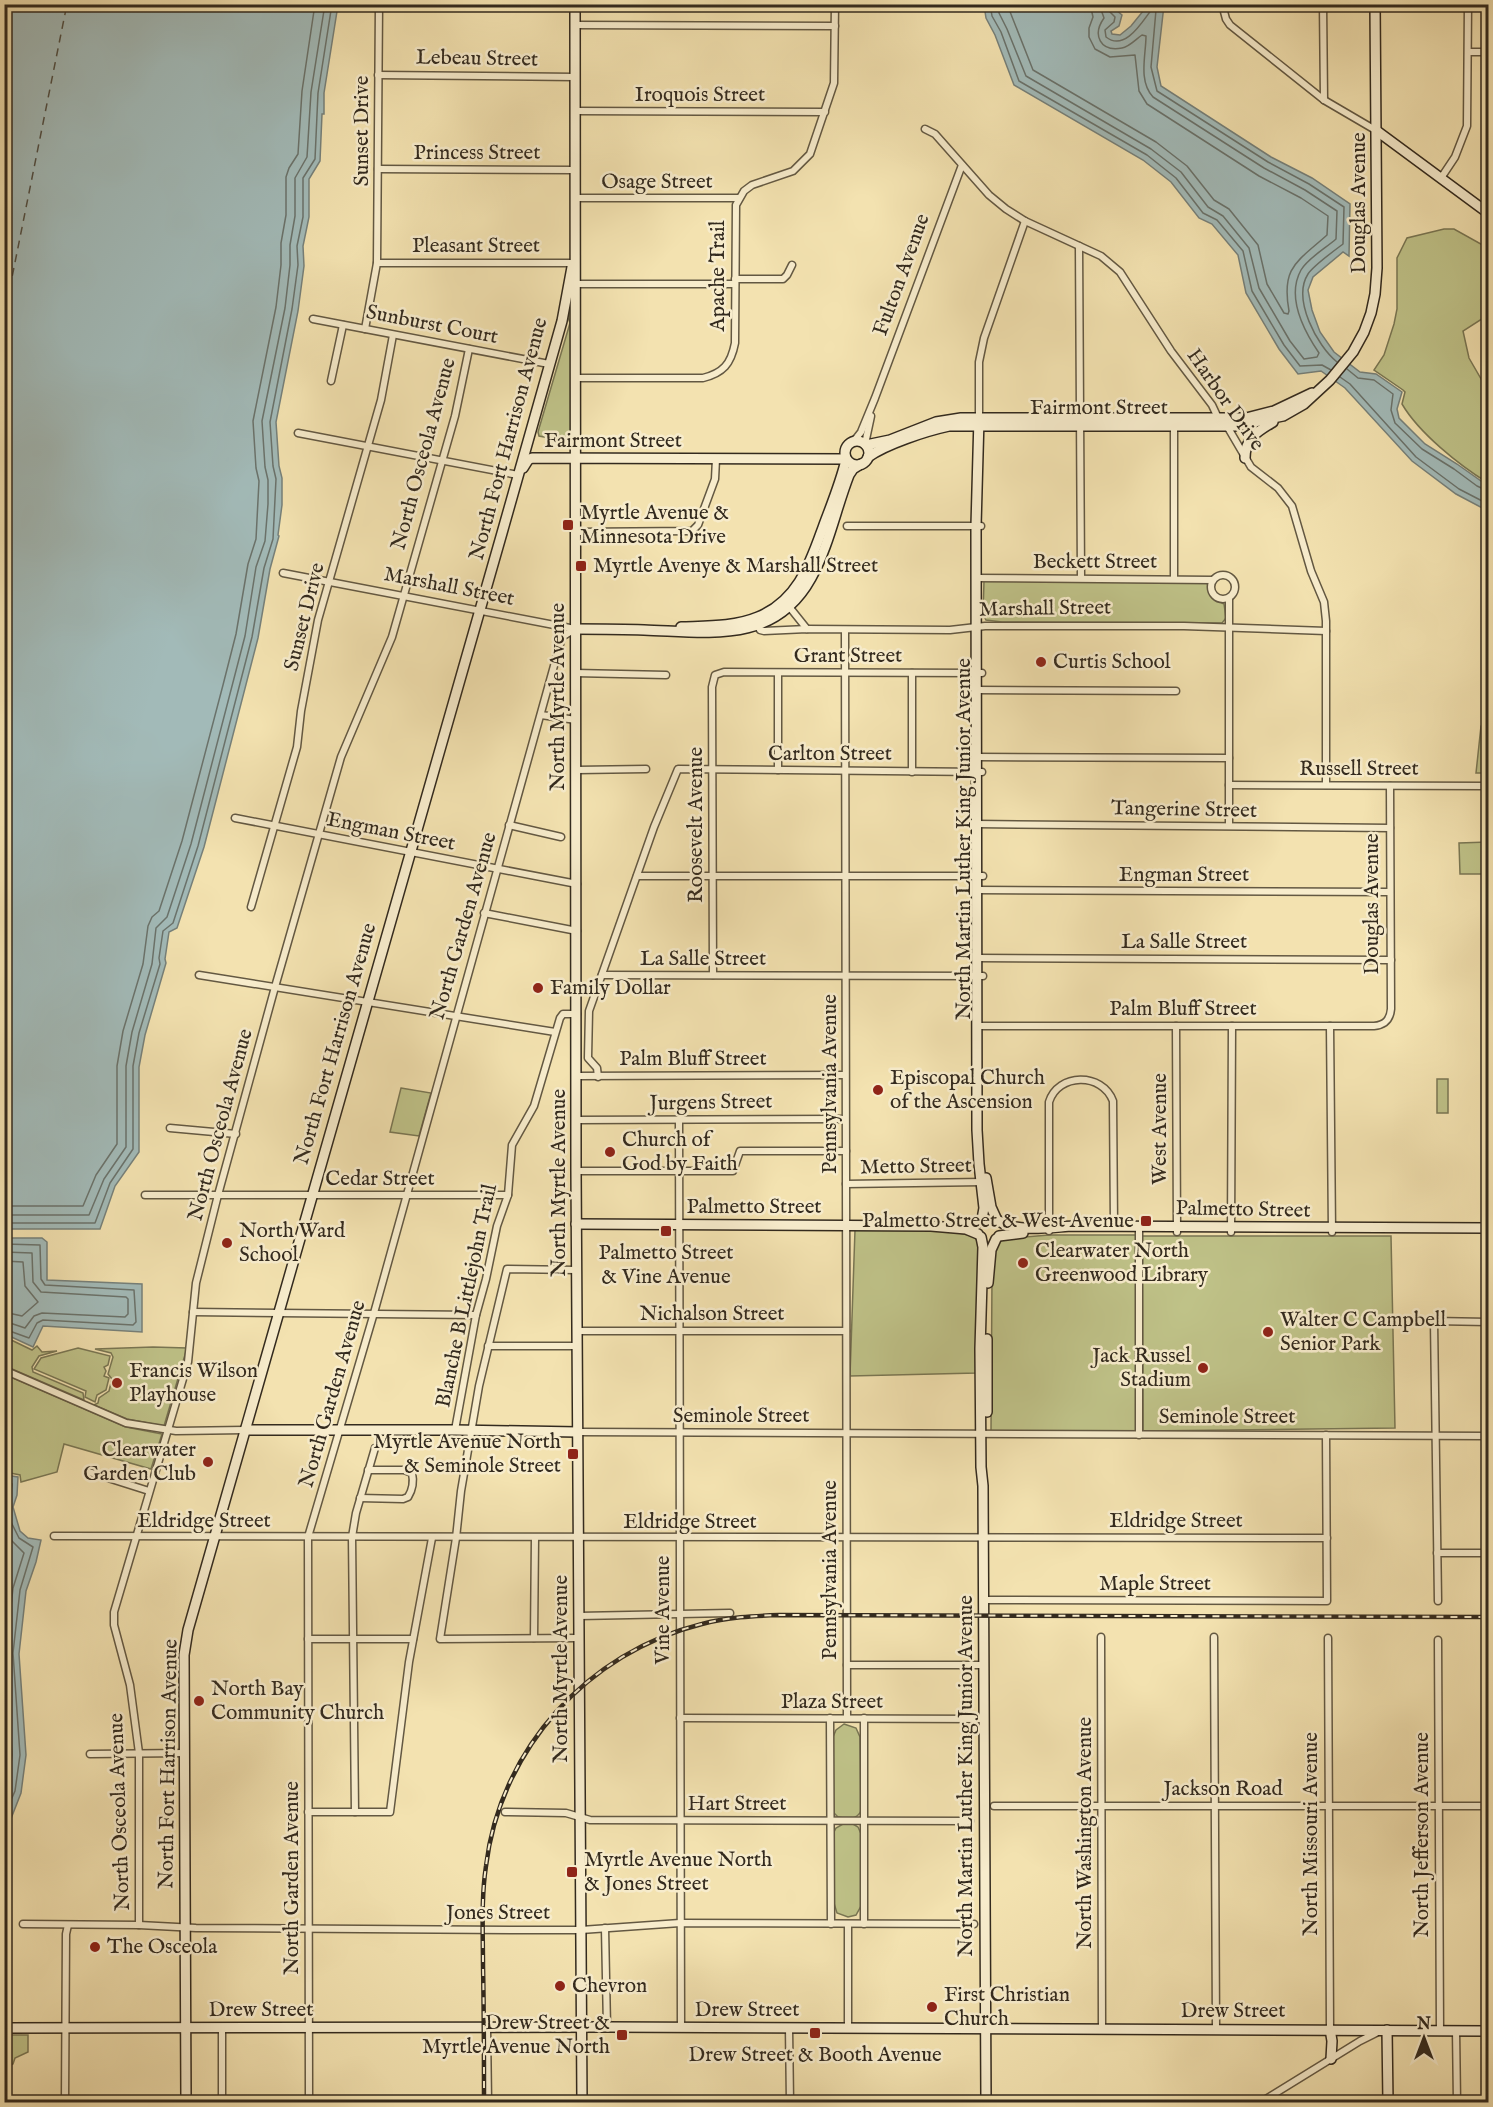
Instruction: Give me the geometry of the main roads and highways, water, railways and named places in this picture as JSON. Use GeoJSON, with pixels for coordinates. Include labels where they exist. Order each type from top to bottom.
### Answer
{"type":"FeatureCollection","features":[{"type":"Feature","properties":{"kind":"water"},"geometry":{"type":"Polygon","coordinates":[[[5,4],[338,5],[324,93],[320,161],[309,179],[309,217],[303,246],[304,266],[298,311],[276,422],[282,478],[279,536],[270,569],[258,638],[204,847],[177,928],[169,932],[166,963],[145,1035],[139,1067],[139,1152],[115,1186],[100,1229],[5,1229],[5,4]]]}},
{"type":"Feature","properties":{"kind":"water"},"geometry":{"type":"Polygon","coordinates":[[[984,5],[1110,5],[1122,15],[1119,26],[1111,31],[1112,34],[1120,35],[1131,26],[1148,5],[1164,5],[1157,67],[1161,86],[1271,157],[1312,178],[1350,204],[1349,256],[1343,252],[1313,277],[1308,290],[1320,332],[1334,352],[1360,372],[1376,374],[1402,392],[1397,409],[1399,418],[1425,444],[1488,486],[1488,511],[1456,494],[1412,461],[1345,388],[1321,371],[1298,374],[1279,349],[1246,293],[1238,255],[1212,224],[1199,218],[1171,182],[1143,160],[1014,85],[986,18],[984,5]]]}},
{"type":"Feature","properties":{"kind":"water"},"geometry":{"type":"Polygon","coordinates":[[[5,1238],[42,1238],[47,1242],[47,1280],[142,1284],[142,1332],[43,1326],[33,1347],[5,1334],[5,1238]]]}},
{"type":"Feature","properties":{"kind":"water"},"geometry":{"type":"Polygon","coordinates":[[[5,1475],[18,1477],[17,1495],[13,1507],[20,1531],[28,1538],[41,1540],[26,1591],[19,1654],[26,1755],[21,1793],[5,1834],[5,1475]]]}},
{"type":"Feature","properties":{"kind":"railway"},"geometry":{"type":"LineString","coordinates":[[484,2102],[483,1891],[495,1823],[510,1783],[530,1745],[556,1712],[587,1682],[622,1657],[661,1638],[721,1620],[779,1615],[1488,1617]]}},
{"type":"Feature","properties":{"kind":"place","name":"Myrtle Avenue & Minnesota Drive"},"geometry":{"type":"Point","coordinates":[568,525]}},
{"type":"Feature","properties":{"kind":"place","name":"Myrtle Avenye & Marshall Street"},"geometry":{"type":"Point","coordinates":[581,566]}},
{"type":"Feature","properties":{"kind":"place","name":"Curtis School"},"geometry":{"type":"Point","coordinates":[1041,662]}},
{"type":"Feature","properties":{"kind":"place","name":"Family Dollar"},"geometry":{"type":"Point","coordinates":[538,988]}},
{"type":"Feature","properties":{"kind":"place","name":"Episcopal Church of the Ascension"},"geometry":{"type":"Point","coordinates":[878,1090]}},
{"type":"Feature","properties":{"kind":"place","name":"Church of God by Faith"},"geometry":{"type":"Point","coordinates":[610,1152]}},
{"type":"Feature","properties":{"kind":"place","name":"Palmetto Street & West Avenue"},"geometry":{"type":"Point","coordinates":[1146,1221]}},
{"type":"Feature","properties":{"kind":"place","name":"Palmetto Street & Vine Avenue"},"geometry":{"type":"Point","coordinates":[666,1231]}},
{"type":"Feature","properties":{"kind":"place","name":"North Ward School"},"geometry":{"type":"Point","coordinates":[227,1243]}},
{"type":"Feature","properties":{"kind":"place","name":"Clearwater North Greenwood Library"},"geometry":{"type":"Point","coordinates":[1023,1263]}},
{"type":"Feature","properties":{"kind":"place","name":"Walter C Campbell Senior Park"},"geometry":{"type":"Point","coordinates":[1268,1332]}},
{"type":"Feature","properties":{"kind":"place","name":"Jack Russel Stadium"},"geometry":{"type":"Point","coordinates":[1203,1368]}},
{"type":"Feature","properties":{"kind":"place","name":"Francis Wilson Playhouse"},"geometry":{"type":"Point","coordinates":[117,1383]}},
{"type":"Feature","properties":{"kind":"place","name":"Myrtle Avenue North & Seminole Street"},"geometry":{"type":"Point","coordinates":[573,1454]}},
{"type":"Feature","properties":{"kind":"place","name":"Clearwater Garden Club"},"geometry":{"type":"Point","coordinates":[208,1462]}},
{"type":"Feature","properties":{"kind":"place","name":"North Bay Community Church"},"geometry":{"type":"Point","coordinates":[199,1701]}},
{"type":"Feature","properties":{"kind":"place","name":"Myrtle Avenue North & Jones Street"},"geometry":{"type":"Point","coordinates":[572,1872]}},
{"type":"Feature","properties":{"kind":"place","name":"The Osceola"},"geometry":{"type":"Point","coordinates":[95,1947]}},
{"type":"Feature","properties":{"kind":"place","name":"Chevron"},"geometry":{"type":"Point","coordinates":[560,1986]}},
{"type":"Feature","properties":{"kind":"place","name":"First Christian Church"},"geometry":{"type":"Point","coordinates":[932,2007]}},
{"type":"Feature","properties":{"kind":"place","name":"Drew Street & Booth Avenue"},"geometry":{"type":"Point","coordinates":[815,2033]}},
{"type":"Feature","properties":{"kind":"place","name":"Drew Street & Myrtle Avenue North"},"geometry":{"type":"Point","coordinates":[622,2035]}}]}
